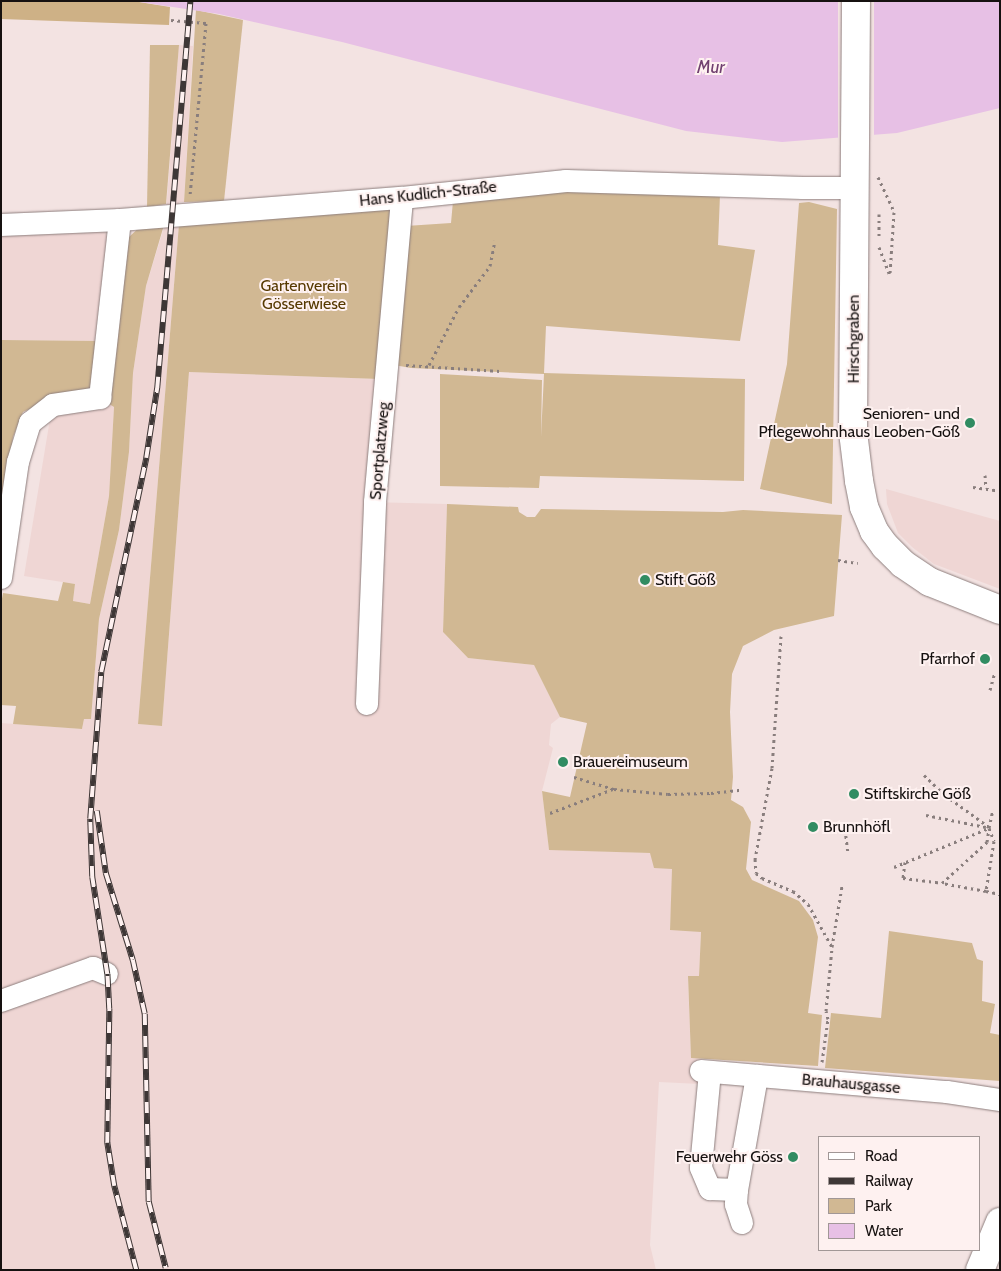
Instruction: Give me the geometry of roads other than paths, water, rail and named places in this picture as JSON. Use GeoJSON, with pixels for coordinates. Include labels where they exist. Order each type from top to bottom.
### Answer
{"type":"FeatureCollection","features":[{"type":"Feature","properties":{"kind":"main road","name":"Hirschgraben"},"geometry":{"type":"LineString","coordinates":[[856,1],[853,432],[858,482],[864,507],[880,539],[904,564],[930,582],[1000,610]]}},
{"type":"Feature","properties":{"kind":"main road"},"geometry":{"type":"LineString","coordinates":[[980,1270],[1000,1222]]}},
{"type":"Feature","properties":{"kind":"street","name":"Hans Kudlich-Straße"},"geometry":{"type":"LineString","coordinates":[[1,225],[120,220],[402,198],[566,180],[855,188]]}},
{"type":"Feature","properties":{"kind":"street","name":"Sportplatzweg"},"geometry":{"type":"LineString","coordinates":[[367,704],[375,502],[402,198]]}},
{"type":"Feature","properties":{"kind":"street"},"geometry":{"type":"LineString","coordinates":[[1,578],[18,462],[30,423],[53,405],[100,398],[120,220]]}},
{"type":"Feature","properties":{"kind":"street"},"geometry":{"type":"LineString","coordinates":[[1,1001],[93,968],[107,974]]}},
{"type":"Feature","properties":{"kind":"street","name":"Brauhausgasse"},"geometry":{"type":"LineString","coordinates":[[737,1190],[710,1189],[702,1168],[705,1072],[947,1092],[1000,1100]]}},
{"type":"Feature","properties":{"kind":"street"},"geometry":{"type":"LineString","coordinates":[[742,1223],[736,1204],[737,1190],[757,1076]]}},
{"type":"Feature","properties":{"kind":"water","name":"Mur"},"geometry":{"type":"Polygon","coordinates":[[[133,1],[1000,1],[1000,108],[897,133],[782,142],[686,131],[342,42],[219,14],[133,1]]]}},
{"type":"Feature","properties":{"kind":"railway"},"geometry":{"type":"LineString","coordinates":[[136,1270],[114,1186],[107,1143],[109,1009],[107,974],[92,877],[90,819],[101,672],[146,458],[157,388],[190,1]]}},
{"type":"Feature","properties":{"kind":"railway"},"geometry":{"type":"LineString","coordinates":[[97,811],[106,873],[133,960],[145,1014],[149,1202],[166,1268]]}},
{"type":"Feature","properties":{"kind":"place","name":"Senioren- und Pflegewohnhaus Leoben-Göß"},"geometry":{"type":"Point","coordinates":[970,423]}},
{"type":"Feature","properties":{"kind":"place","name":"Stift Göß"},"geometry":{"type":"Point","coordinates":[645,580]}},
{"type":"Feature","properties":{"kind":"place","name":"Pfarrhof"},"geometry":{"type":"Point","coordinates":[985,659]}},
{"type":"Feature","properties":{"kind":"place","name":"Brauereimuseum"},"geometry":{"type":"Point","coordinates":[563,762]}},
{"type":"Feature","properties":{"kind":"place","name":"Stiftskirche Göß"},"geometry":{"type":"Point","coordinates":[854,794]}},
{"type":"Feature","properties":{"kind":"place","name":"Brunnhöfl"},"geometry":{"type":"Point","coordinates":[813,827]}},
{"type":"Feature","properties":{"kind":"place","name":"Feuerwehr Göss"},"geometry":{"type":"Point","coordinates":[793,1157]}},
{"type":"Feature","properties":{"kind":"park label","name":"Gartenverein Gösserwiese"},"geometry":{"type":"Point","coordinates":[304,295]}}]}
